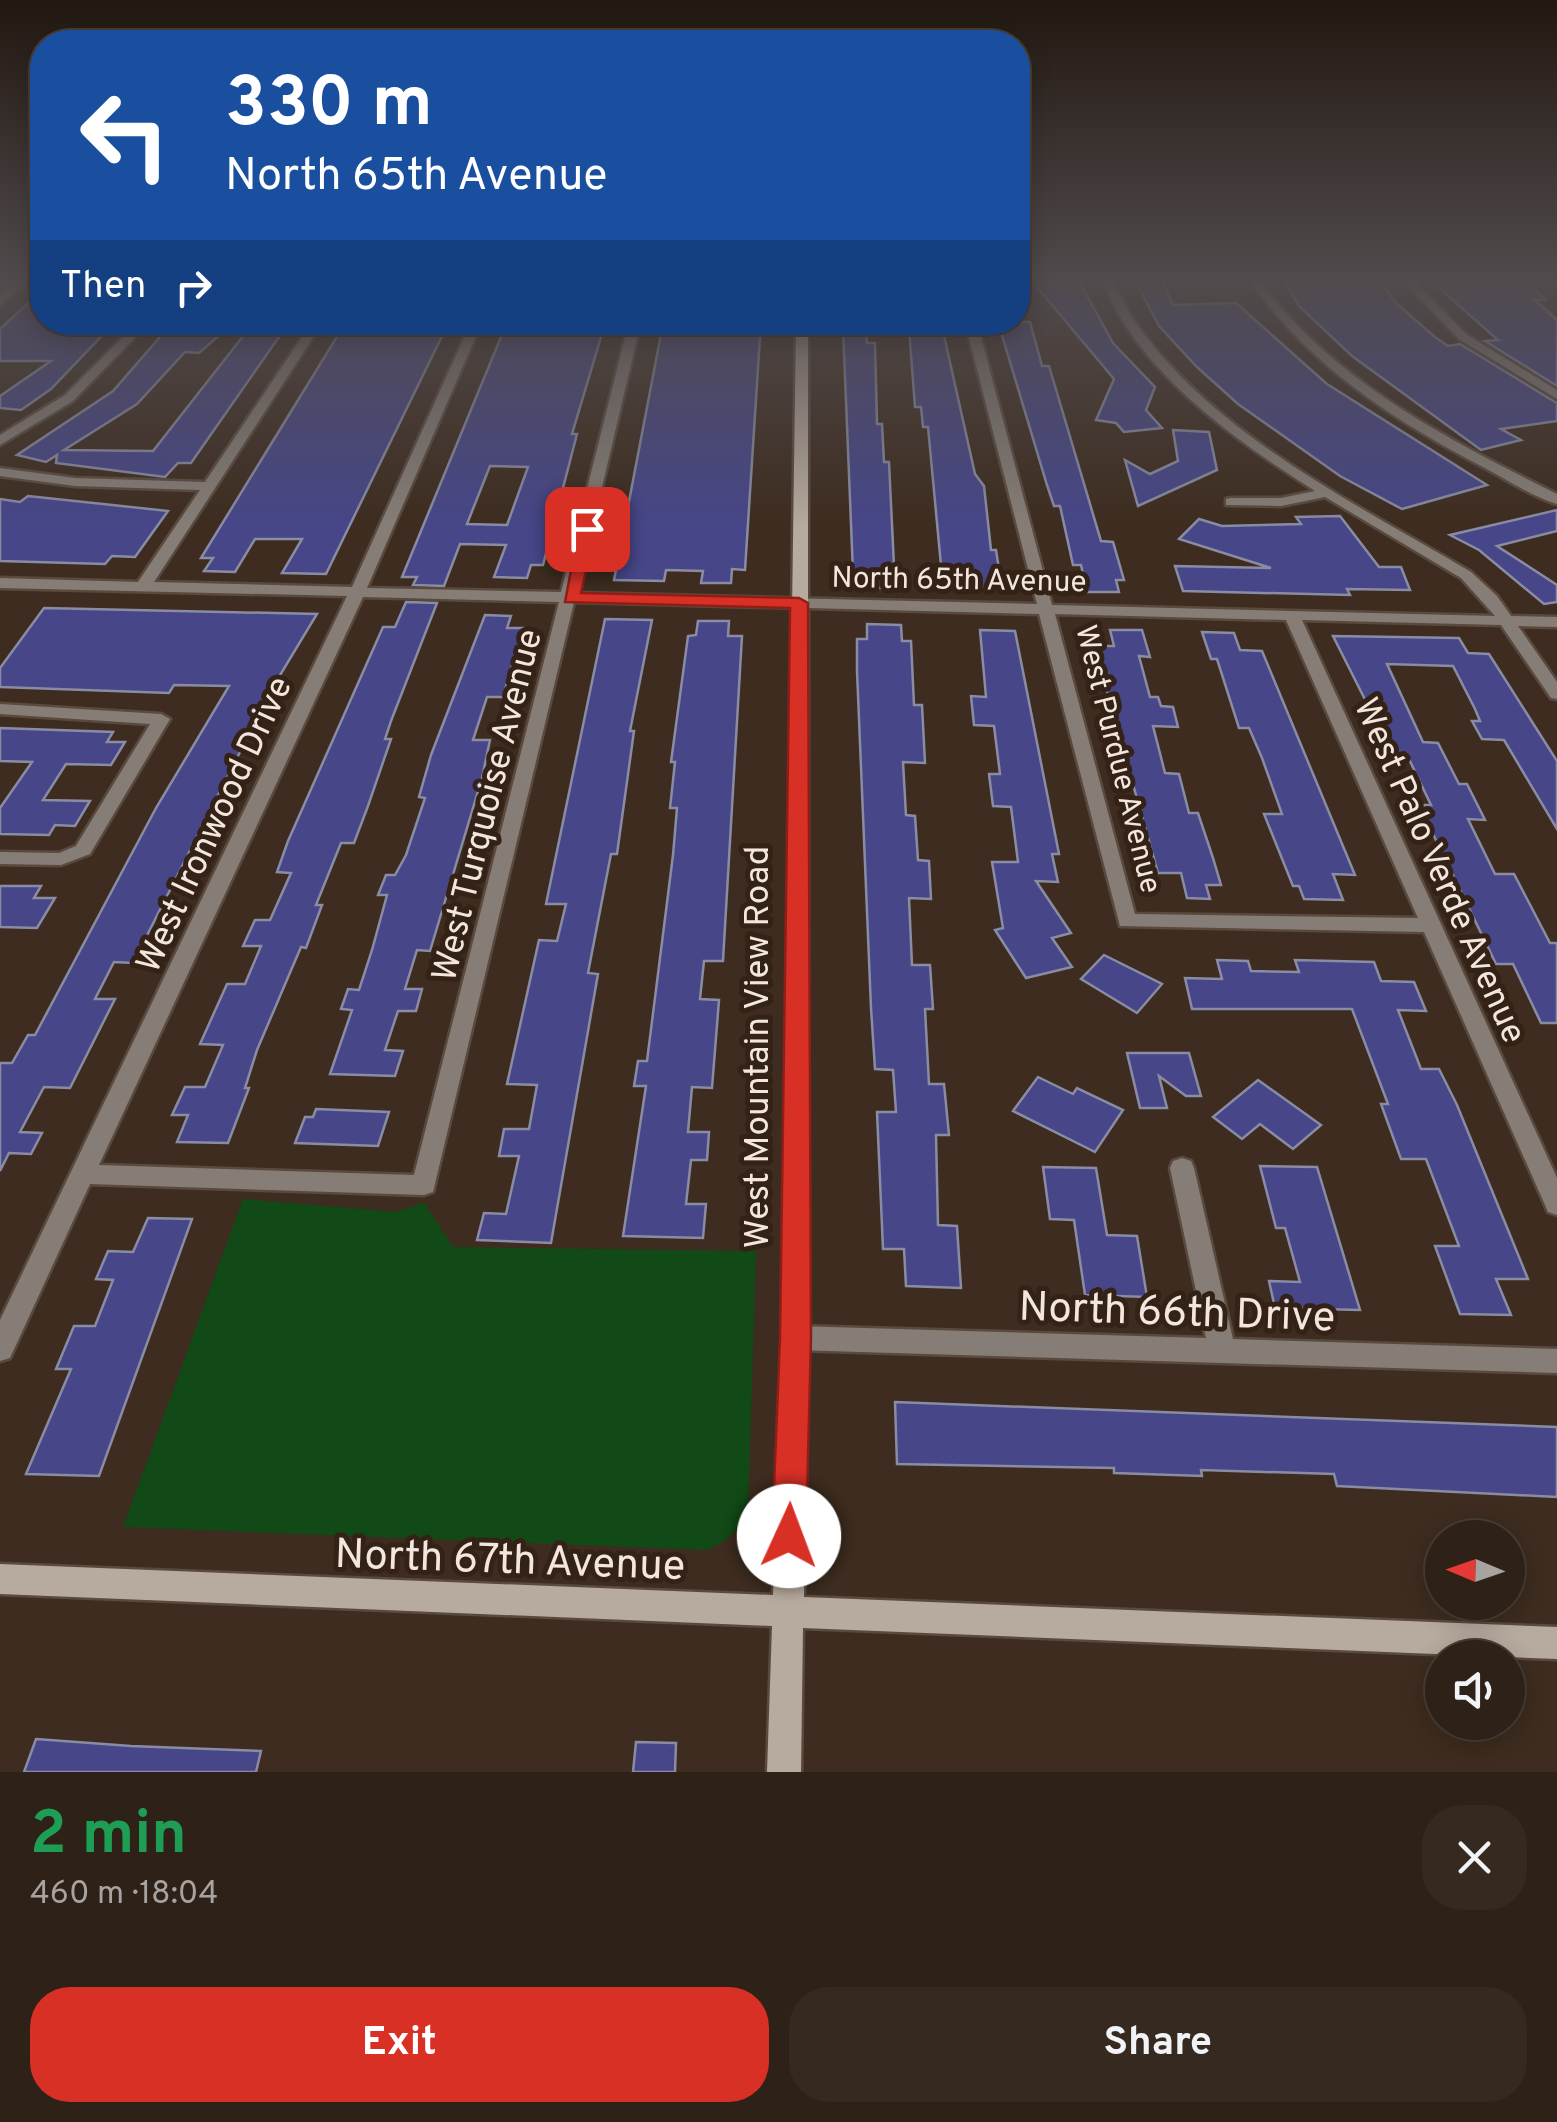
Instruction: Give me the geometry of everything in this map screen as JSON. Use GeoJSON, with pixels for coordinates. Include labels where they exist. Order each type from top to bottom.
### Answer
{"type":"FeatureCollection","features":[{"type":"Feature","properties":{"kind":"street"},"geometry":{"type":"LineString","coordinates":[[0,441],[69,398],[104,363]]}},
{"type":"Feature","properties":{"kind":"street"},"geometry":{"type":"LineString","coordinates":[[142,588],[291,363]]}},
{"type":"Feature","properties":{"kind":"street","name":"West Ironwood Drive"},"geometry":{"type":"LineString","coordinates":[[0,1349],[357,593],[459,363]]}},
{"type":"Feature","properties":{"kind":"street","name":"West Turquoise Avenue"},"geometry":{"type":"LineString","coordinates":[[83,1174],[424,1185],[571,598],[626,363]]}},
{"type":"Feature","properties":{"kind":"street","name":"West Mountain View Road"},"geometry":{"type":"LineString","coordinates":[[784,1772],[796,1338],[802,363]]}},
{"type":"Feature","properties":{"kind":"street","name":"West Purdue Avenue"},"geometry":{"type":"LineString","coordinates":[[983,363],[1126,921],[1428,926]]}},
{"type":"Feature","properties":{"kind":"street"},"geometry":{"type":"LineString","coordinates":[[1163,363],[1211,408],[1328,492],[1466,576],[1508,622],[1557,694]]}},
{"type":"Feature","properties":{"kind":"street"},"geometry":{"type":"LineString","coordinates":[[1333,363],[1434,432],[1557,500]]}},
{"type":"Feature","properties":{"kind":"street"},"geometry":{"type":"LineString","coordinates":[[1506,363],[1557,395]]}},
{"type":"Feature","properties":{"kind":"street"},"geometry":{"type":"LineString","coordinates":[[1190,412],[1211,408]]}},
{"type":"Feature","properties":{"kind":"street"},"geometry":{"type":"LineString","coordinates":[[0,472],[103,484],[210,486]]}},
{"type":"Feature","properties":{"kind":"street"},"geometry":{"type":"LineString","coordinates":[[1231,502],[1280,502],[1328,492]]}},
{"type":"Feature","properties":{"kind":"street","name":"North 65th Avenue"},"geometry":{"type":"LineString","coordinates":[[0,584],[1557,622]]}},
{"type":"Feature","properties":{"kind":"street","name":"West Palo Verde Avenue"},"geometry":{"type":"LineString","coordinates":[[1292,614],[1428,926],[1557,1205]]}},
{"type":"Feature","properties":{"kind":"street"},"geometry":{"type":"LineString","coordinates":[[0,709],[162,719],[83,850],[61,859],[0,858]]}},
{"type":"Feature","properties":{"kind":"street"},"geometry":{"type":"LineString","coordinates":[[1182,1168],[1222,1352]]}},
{"type":"Feature","properties":{"kind":"street","name":"North 66th Drive"},"geometry":{"type":"LineString","coordinates":[[796,1338],[1557,1361]]}},
{"type":"Feature","properties":{"kind":"street","name":"North 67th Avenue"},"geometry":{"type":"LineString","coordinates":[[0,1579],[1557,1643]]}},
{"type":"Feature","properties":{"kind":"green space"},"geometry":{"type":"Polygon","coordinates":[[[243,1199],[397,1212],[424,1202],[453,1247],[756,1251],[748,1511],[740,1524],[727,1539],[707,1550],[123,1527],[243,1199]]]}},
{"type":"Feature","properties":{"kind":"building"},"geometry":{"type":"Polygon","coordinates":[[[49,363],[76,363],[51,389],[21,410],[0,408],[0,396],[49,363]]]}},
{"type":"Feature","properties":{"kind":"building"},"geometry":{"type":"Polygon","coordinates":[[[138,363],[175,363],[137,404],[64,450],[153,451],[222,363],[261,363],[191,463],[178,463],[165,477],[56,463],[57,455],[46,462],[17,455],[113,391],[138,363]]]}},
{"type":"Feature","properties":{"kind":"building"},"geometry":{"type":"Polygon","coordinates":[[[321,363],[429,363],[326,574],[282,573],[302,539],[255,539],[235,572],[204,571],[213,558],[201,558],[321,363]]]}},
{"type":"Feature","properties":{"kind":"building"},"geometry":{"type":"Polygon","coordinates":[[[490,363],[593,363],[572,434],[577,434],[543,565],[531,565],[527,578],[494,577],[506,545],[460,544],[444,586],[413,585],[417,577],[402,577],[490,363]],[[490,466],[467,524],[507,525],[528,467],[490,466]]]}},
{"type":"Feature","properties":{"kind":"building"},"geometry":{"type":"Polygon","coordinates":[[[656,363],[758,363],[745,570],[732,569],[731,583],[701,583],[703,571],[666,570],[664,581],[614,580],[656,363]]]}},
{"type":"Feature","properties":{"kind":"building"},"geometry":{"type":"Polygon","coordinates":[[[844,363],[875,363],[877,424],[882,424],[884,462],[889,462],[894,566],[900,566],[901,588],[873,588],[872,573],[853,573],[844,363]]]}},
{"type":"Feature","properties":{"kind":"building"},"geometry":{"type":"Polygon","coordinates":[[[912,363],[950,363],[975,474],[984,486],[991,550],[996,550],[1002,588],[948,587],[946,576],[942,576],[928,427],[923,427],[921,407],[915,407],[912,363]]]}},
{"type":"Feature","properties":{"kind":"building"},"geometry":{"type":"Polygon","coordinates":[[[1010,363],[1049,366],[1101,541],[1113,542],[1124,580],[1116,580],[1119,592],[1087,592],[1081,565],[1073,565],[1060,506],[1054,506],[1010,363]]]}},
{"type":"Feature","properties":{"kind":"building"},"geometry":{"type":"Polygon","coordinates":[[[1100,363],[1132,363],[1155,387],[1146,410],[1162,428],[1124,432],[1116,423],[1096,420],[1114,379],[1100,363]]]}},
{"type":"Feature","properties":{"kind":"building"},"geometry":{"type":"Polygon","coordinates":[[[1193,363],[1303,363],[1327,384],[1487,485],[1402,509],[1340,476],[1238,404],[1193,363]]]}},
{"type":"Feature","properties":{"kind":"building"},"geometry":{"type":"Polygon","coordinates":[[[1361,363],[1491,363],[1557,403],[1557,421],[1501,429],[1521,440],[1481,450],[1361,363]]]}},
{"type":"Feature","properties":{"kind":"building"},"geometry":{"type":"Polygon","coordinates":[[[1520,363],[1557,363],[1557,386],[1520,363]]]}},
{"type":"Feature","properties":{"kind":"building"},"geometry":{"type":"Polygon","coordinates":[[[1173,430],[1209,432],[1217,470],[1138,506],[1125,460],[1150,474],[1178,461],[1173,430]]]}},
{"type":"Feature","properties":{"kind":"building"},"geometry":{"type":"Polygon","coordinates":[[[28,496],[168,511],[135,557],[112,556],[105,564],[0,561],[0,499],[20,502],[28,496]]]}},
{"type":"Feature","properties":{"kind":"building"},"geometry":{"type":"Polygon","coordinates":[[[1557,510],[1557,531],[1497,546],[1557,585],[1557,602],[1544,604],[1479,550],[1450,535],[1557,510]]]}},
{"type":"Feature","properties":{"kind":"building"},"geometry":{"type":"Polygon","coordinates":[[[1340,516],[1379,567],[1401,567],[1410,590],[1347,589],[1350,595],[1183,591],[1175,566],[1271,568],[1179,539],[1199,519],[1222,526],[1301,524],[1296,517],[1340,516]]]}},
{"type":"Feature","properties":{"kind":"building"},"geometry":{"type":"Polygon","coordinates":[[[406,602],[437,603],[391,721],[385,739],[391,739],[354,843],[341,843],[316,905],[322,905],[306,948],[301,947],[257,1050],[245,1088],[249,1088],[228,1143],[177,1142],[188,1115],[172,1115],[185,1087],[205,1087],[223,1045],[200,1044],[227,984],[245,984],[261,946],[243,946],[255,920],[270,920],[291,873],[277,872],[288,841],[383,627],[395,627],[406,602]]]}},
{"type":"Feature","properties":{"kind":"building"},"geometry":{"type":"Polygon","coordinates":[[[44,608],[317,614],[274,685],[133,963],[114,962],[95,999],[115,999],[70,1088],[44,1087],[20,1132],[42,1133],[31,1154],[9,1153],[0,1171],[0,1063],[12,1063],[28,1035],[35,1035],[156,808],[229,686],[174,685],[169,693],[0,687],[0,668],[44,608]]]}},
{"type":"Feature","properties":{"kind":"building"},"geometry":{"type":"Polygon","coordinates":[[[485,615],[511,616],[507,628],[523,628],[503,697],[487,697],[473,740],[490,740],[482,778],[430,951],[417,950],[405,989],[422,989],[416,1011],[398,1011],[385,1050],[403,1051],[395,1076],[330,1074],[352,1010],[341,1009],[348,989],[359,990],[387,895],[378,895],[386,875],[395,875],[406,855],[425,798],[419,797],[431,755],[485,615]]]}},
{"type":"Feature","properties":{"kind":"building"},"geometry":{"type":"Polygon","coordinates":[[[605,619],[652,620],[630,731],[634,731],[617,854],[611,854],[588,973],[598,974],[551,1243],[477,1240],[484,1213],[506,1214],[519,1156],[499,1156],[504,1129],[529,1129],[537,1085],[507,1084],[539,940],[557,941],[566,904],[546,904],[605,619]]]}},
{"type":"Feature","properties":{"kind":"building"},"geometry":{"type":"Polygon","coordinates":[[[698,621],[729,621],[728,636],[742,636],[723,961],[704,961],[700,999],[719,1000],[712,1088],[692,1087],[688,1132],[709,1132],[707,1160],[691,1160],[686,1204],[706,1204],[703,1238],[623,1236],[646,1086],[634,1086],[638,1061],[647,1061],[673,855],[677,808],[670,808],[675,762],[671,762],[688,636],[696,635],[698,621]]]}},
{"type":"Feature","properties":{"kind":"building"},"geometry":{"type":"Polygon","coordinates":[[[867,624],[901,625],[902,641],[911,641],[914,705],[922,705],[925,763],[903,762],[906,815],[915,816],[918,860],[929,861],[931,899],[909,898],[912,965],[930,965],[933,1009],[925,1009],[929,1084],[944,1084],[949,1135],[936,1135],[938,1225],[957,1226],[961,1288],[906,1286],[904,1249],[883,1249],[877,1112],[896,1112],[893,1070],[875,1069],[871,1008],[857,671],[857,639],[867,639],[867,624]]]}},
{"type":"Feature","properties":{"kind":"building"},"geometry":{"type":"Polygon","coordinates":[[[980,630],[1015,631],[1059,854],[1052,854],[1058,882],[1036,881],[1071,933],[1052,938],[1072,967],[1026,978],[995,930],[1003,928],[992,862],[1018,862],[1011,807],[993,806],[989,774],[1000,774],[994,726],[974,725],[971,696],[986,697],[980,630]]]}},
{"type":"Feature","properties":{"kind":"building"},"geometry":{"type":"Polygon","coordinates":[[[1110,630],[1142,630],[1150,657],[1139,656],[1150,697],[1158,697],[1161,706],[1173,707],[1178,727],[1153,726],[1165,773],[1179,774],[1189,813],[1198,813],[1213,858],[1221,885],[1206,885],[1210,899],[1187,898],[1181,873],[1158,873],[1094,646],[1114,646],[1110,630]]]}},
{"type":"Feature","properties":{"kind":"building"},"geometry":{"type":"Polygon","coordinates":[[[1202,632],[1234,633],[1240,650],[1262,651],[1355,875],[1333,874],[1343,900],[1304,899],[1299,886],[1293,886],[1264,814],[1282,814],[1262,758],[1249,728],[1239,728],[1217,659],[1211,659],[1202,632]]]}},
{"type":"Feature","properties":{"kind":"building"},"geometry":{"type":"Polygon","coordinates":[[[1333,636],[1459,638],[1468,653],[1489,654],[1557,761],[1557,829],[1504,740],[1482,739],[1472,721],[1480,721],[1453,666],[1387,664],[1423,742],[1438,743],[1459,784],[1467,784],[1485,820],[1468,819],[1495,874],[1514,874],[1550,943],[1557,943],[1557,1023],[1541,1023],[1513,964],[1496,964],[1419,805],[1431,805],[1408,757],[1394,757],[1333,636]]]}},
{"type":"Feature","properties":{"kind":"building"},"geometry":{"type":"Polygon","coordinates":[[[0,728],[113,732],[107,742],[125,742],[111,765],[66,764],[43,800],[90,801],[75,826],[55,825],[49,835],[0,834],[0,808],[32,762],[0,761],[0,728]]]}},
{"type":"Feature","properties":{"kind":"building"},"geometry":{"type":"Polygon","coordinates":[[[0,886],[41,886],[34,898],[55,898],[37,928],[0,927],[0,886]]]}},
{"type":"Feature","properties":{"kind":"building"},"geometry":{"type":"Polygon","coordinates":[[[1104,955],[1162,984],[1137,1013],[1081,979],[1104,955]]]}},
{"type":"Feature","properties":{"kind":"building"},"geometry":{"type":"Polygon","coordinates":[[[1217,960],[1248,961],[1251,971],[1299,972],[1295,960],[1374,962],[1381,981],[1414,982],[1426,1011],[1398,1010],[1421,1069],[1439,1069],[1457,1105],[1528,1279],[1496,1279],[1511,1315],[1460,1314],[1435,1246],[1459,1246],[1426,1159],[1401,1159],[1381,1104],[1388,1104],[1352,1009],[1192,1009],[1185,978],[1222,979],[1217,960]]]}},
{"type":"Feature","properties":{"kind":"building"},"geometry":{"type":"Polygon","coordinates":[[[1127,1053],[1189,1053],[1201,1096],[1186,1096],[1159,1076],[1167,1108],[1140,1108],[1127,1053]]]}},
{"type":"Feature","properties":{"kind":"building"},"geometry":{"type":"Polygon","coordinates":[[[1038,1077],[1073,1094],[1077,1088],[1123,1110],[1095,1152],[1013,1111],[1038,1077]]]}},
{"type":"Feature","properties":{"kind":"building"},"geometry":{"type":"Polygon","coordinates":[[[1258,1080],[1321,1125],[1293,1149],[1260,1124],[1242,1139],[1213,1117],[1258,1080]]]}},
{"type":"Feature","properties":{"kind":"building"},"geometry":{"type":"Polygon","coordinates":[[[316,1109],[389,1112],[378,1146],[295,1143],[305,1117],[313,1117],[316,1109]]]}},
{"type":"Feature","properties":{"kind":"building"},"geometry":{"type":"Polygon","coordinates":[[[1260,1166],[1317,1167],[1360,1310],[1275,1308],[1269,1281],[1300,1282],[1285,1228],[1276,1228],[1260,1166]]]}},
{"type":"Feature","properties":{"kind":"building"},"geometry":{"type":"Polygon","coordinates":[[[1043,1167],[1096,1168],[1107,1235],[1137,1236],[1147,1297],[1085,1295],[1074,1220],[1050,1219],[1043,1167]]]}},
{"type":"Feature","properties":{"kind":"building"},"geometry":{"type":"Polygon","coordinates":[[[148,1218],[192,1219],[99,1476],[26,1474],[71,1369],[56,1369],[74,1326],[95,1326],[113,1280],[96,1279],[108,1251],[133,1252],[148,1218]]]}},
{"type":"Feature","properties":{"kind":"building"},"geometry":{"type":"Polygon","coordinates":[[[895,1402],[1557,1427],[1557,1497],[1337,1486],[1334,1474],[1201,1470],[1202,1476],[1114,1473],[1114,1468],[897,1464],[895,1402]]]}},
{"type":"Feature","properties":{"kind":"building"},"geometry":{"type":"Polygon","coordinates":[[[36,1739],[261,1751],[256,1772],[24,1772],[36,1739]]]}},
{"type":"Feature","properties":{"kind":"building"},"geometry":{"type":"Polygon","coordinates":[[[636,1742],[676,1743],[675,1772],[633,1772],[636,1742]]]}},
{"type":"Feature","properties":{"kind":"route"},"geometry":{"type":"LineString","coordinates":[[587,529],[571,598],[799,603],[796,1338],[789,1536]]}}]}
